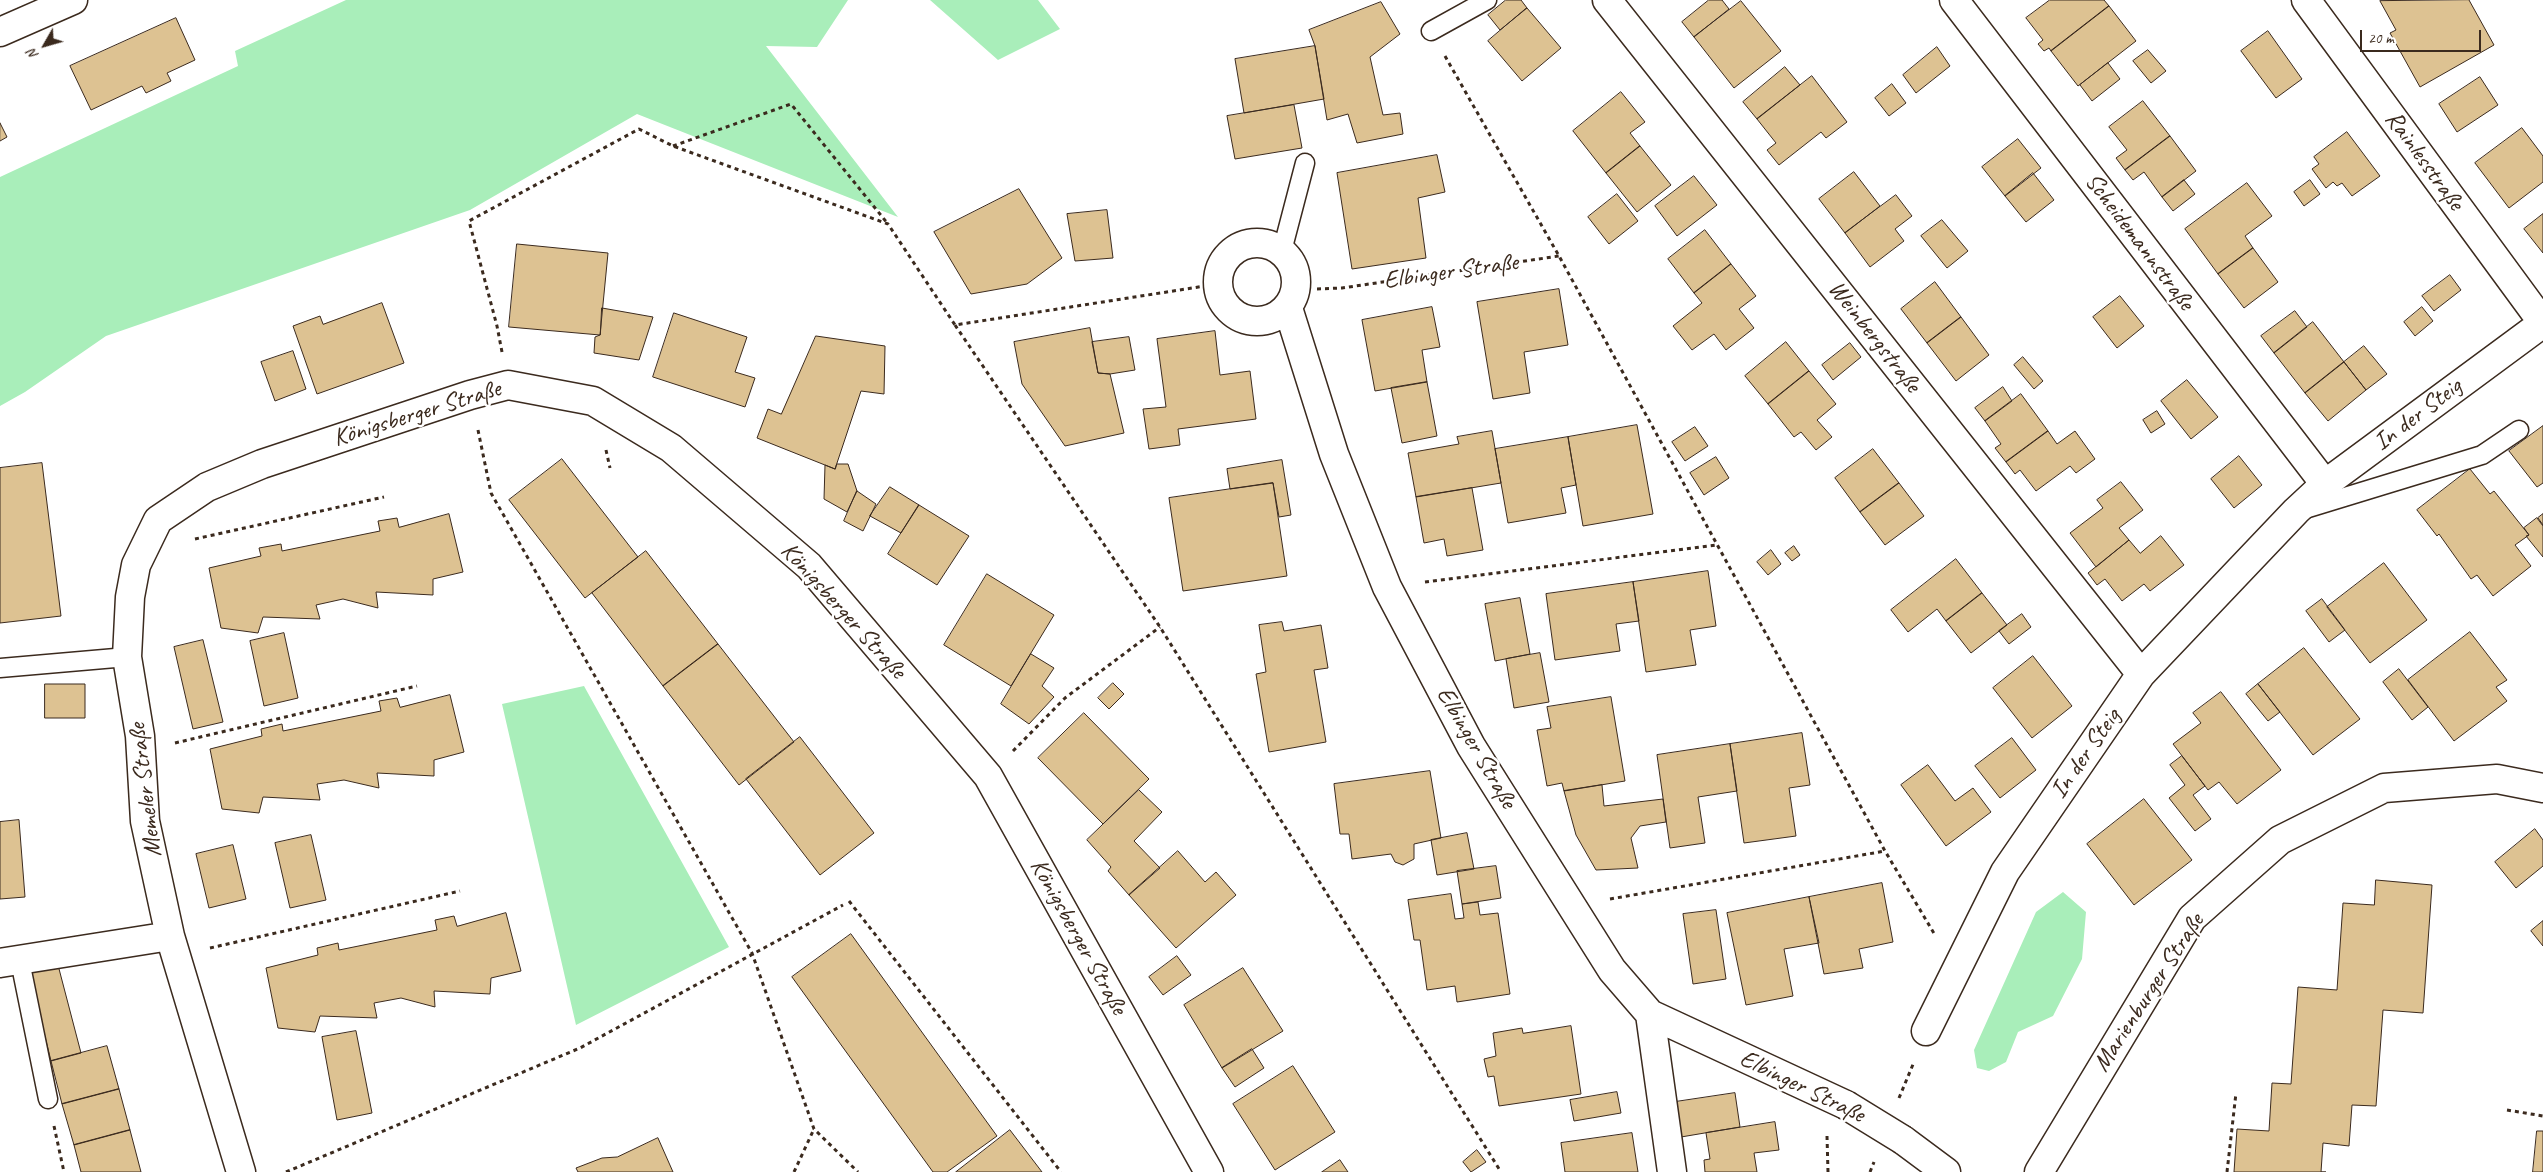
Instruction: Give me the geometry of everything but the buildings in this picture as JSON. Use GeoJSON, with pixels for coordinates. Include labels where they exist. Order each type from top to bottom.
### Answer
{"type":"FeatureCollection","features":[{"type":"Feature","properties":{"kind":"street"},"geometry":{"type":"LineString","coordinates":[[0,32],[73,0]]}},
{"type":"Feature","properties":{"kind":"street","name":"Weinbergstraße"},"geometry":{"type":"LineString","coordinates":[[1608,0],[2141,674]]}},
{"type":"Feature","properties":{"kind":"street","name":"Scheidemannstraße"},"geometry":{"type":"LineString","coordinates":[[1954,0],[2325,484]]}},
{"type":"Feature","properties":{"kind":"street","name":"Rainlesstraße"},"geometry":{"type":"LineString","coordinates":[[2306,0],[2543,323]]}},
{"type":"Feature","properties":{"kind":"street"},"geometry":{"type":"LineString","coordinates":[[1261,242],[1282,251],[1294,265],[1297,279],[1296,290],[1288,308],[1272,319],[1253,321],[1234,314],[1222,299],[1218,284],[1221,266],[1232,251],[1245,244],[1261,242]]}},
{"type":"Feature","properties":{"kind":"street","name":"Elbinger Straße"},"geometry":{"type":"LineString","coordinates":[[1288,308],[1334,454],[1387,587],[1471,746],[1612,970],[1650,1014],[1846,1105],[1903,1140],[1946,1172]]}},
{"type":"Feature","properties":{"kind":"street","name":"In der Steig"},"geometry":{"type":"LineString","coordinates":[[1926,1031],[2005,872],[2141,674],[2296,511],[2325,484],[2543,323]]}},
{"type":"Feature","properties":{"kind":"street","name":"Königsberger Straße"},"geometry":{"type":"LineString","coordinates":[[262,464],[508,384],[593,401],[671,448],[809,566],[988,776],[1209,1172]]}},
{"type":"Feature","properties":{"kind":"street","name":"Memeler Straße"},"geometry":{"type":"LineString","coordinates":[[241,1172],[173,946],[145,821],[140,736],[127,657],[130,597],[136,565],[158,520],[207,487],[262,464]]}},
{"type":"Feature","properties":{"kind":"street","name":"Marienburger Straße"},"geometry":{"type":"LineString","coordinates":[[2039,1172],[2192,918],[2280,840],[2384,788],[2497,779],[2543,788]]}},
{"type":"Feature","properties":{"kind":"street"},"geometry":{"type":"LineString","coordinates":[[10,962],[173,946]]}},
{"type":"Feature","properties":{"kind":"street"},"geometry":{"type":"LineString","coordinates":[[1650,1014],[1672,1172]]}},
{"type":"Feature","properties":{"kind":"lane"},"geometry":{"type":"LineString","coordinates":[[1431,31],[1488,0]]}},
{"type":"Feature","properties":{"kind":"lane"},"geometry":{"type":"LineString","coordinates":[[1282,251],[1305,164]]}},
{"type":"Feature","properties":{"kind":"lane","name":"In der Steig"},"geometry":{"type":"LineString","coordinates":[[2296,511],[2482,455],[2519,430]]}},
{"type":"Feature","properties":{"kind":"lane"},"geometry":{"type":"LineString","coordinates":[[0,668],[127,657]]}},
{"type":"Feature","properties":{"kind":"lane"},"geometry":{"type":"LineString","coordinates":[[10,962],[48,1098]]}},
{"type":"Feature","properties":{"kind":"path"},"geometry":{"type":"LineString","coordinates":[[1431,31],[1559,256],[1885,852],[1939,942],[1958,968]]}},
{"type":"Feature","properties":{"kind":"path"},"geometry":{"type":"LineString","coordinates":[[673,146],[791,104],[888,224],[1160,626],[1501,1172]]}},
{"type":"Feature","properties":{"kind":"path"},"geometry":{"type":"LineString","coordinates":[[508,384],[497,326],[468,221],[639,129],[673,146],[888,224]]}},
{"type":"Feature","properties":{"kind":"path","name":"Elbinger Straße"},"geometry":{"type":"LineString","coordinates":[[1342,288],[1559,256]]}},
{"type":"Feature","properties":{"kind":"path"},"geometry":{"type":"LineString","coordinates":[[955,325],[1218,284]]}},
{"type":"Feature","properties":{"kind":"path"},"geometry":{"type":"LineString","coordinates":[[470,395],[491,494],[752,953],[814,1128],[858,1172]]}},
{"type":"Feature","properties":{"kind":"path"},"geometry":{"type":"LineString","coordinates":[[144,550],[384,497]]}},
{"type":"Feature","properties":{"kind":"path"},"geometry":{"type":"LineString","coordinates":[[1387,587],[1717,545]]}},
{"type":"Feature","properties":{"kind":"path"},"geometry":{"type":"LineString","coordinates":[[988,776],[1065,698],[1160,626]]}},
{"type":"Feature","properties":{"kind":"path"},"geometry":{"type":"LineString","coordinates":[[140,751],[417,686]]}},
{"type":"Feature","properties":{"kind":"path"},"geometry":{"type":"LineString","coordinates":[[1570,906],[1885,852]]}},
{"type":"Feature","properties":{"kind":"path"},"geometry":{"type":"LineString","coordinates":[[173,946],[460,891]]}},
{"type":"Feature","properties":{"kind":"path"},"geometry":{"type":"LineString","coordinates":[[849,901],[1061,1172]]}},
{"type":"Feature","properties":{"kind":"path"},"geometry":{"type":"LineString","coordinates":[[286,1172],[580,1048],[843,905]]}},
{"type":"Feature","properties":{"kind":"path"},"geometry":{"type":"LineString","coordinates":[[2227,1172],[2236,1093]]}},
{"type":"Feature","properties":{"kind":"path"},"geometry":{"type":"LineString","coordinates":[[48,1098],[64,1172]]}},
{"type":"Feature","properties":{"kind":"path"},"geometry":{"type":"LineString","coordinates":[[2507,1110],[2543,1116]]}},
{"type":"Feature","properties":{"kind":"path"},"geometry":{"type":"LineString","coordinates":[[794,1172],[814,1128]]}},
{"type":"Feature","properties":{"kind":"green space"},"geometry":{"type":"Polygon","coordinates":[[[346,0],[848,0],[817,47],[766,46],[898,217],[637,114],[470,210],[106,336],[25,392],[0,406],[0,177],[238,66],[235,51],[346,0]]]}},
{"type":"Feature","properties":{"kind":"green space"},"geometry":{"type":"Polygon","coordinates":[[[930,0],[1038,0],[1060,29],[998,60],[930,0]]]}},
{"type":"Feature","properties":{"kind":"green space"},"geometry":{"type":"Polygon","coordinates":[[[584,686],[729,947],[576,1025],[502,704],[584,686]]]}},
{"type":"Feature","properties":{"kind":"green space"},"geometry":{"type":"Polygon","coordinates":[[[2063,892],[2086,912],[2082,959],[2053,1016],[2018,1032],[2006,1062],[1989,1071],[1977,1068],[1974,1050],[2036,912],[2063,892]]]}}]}
